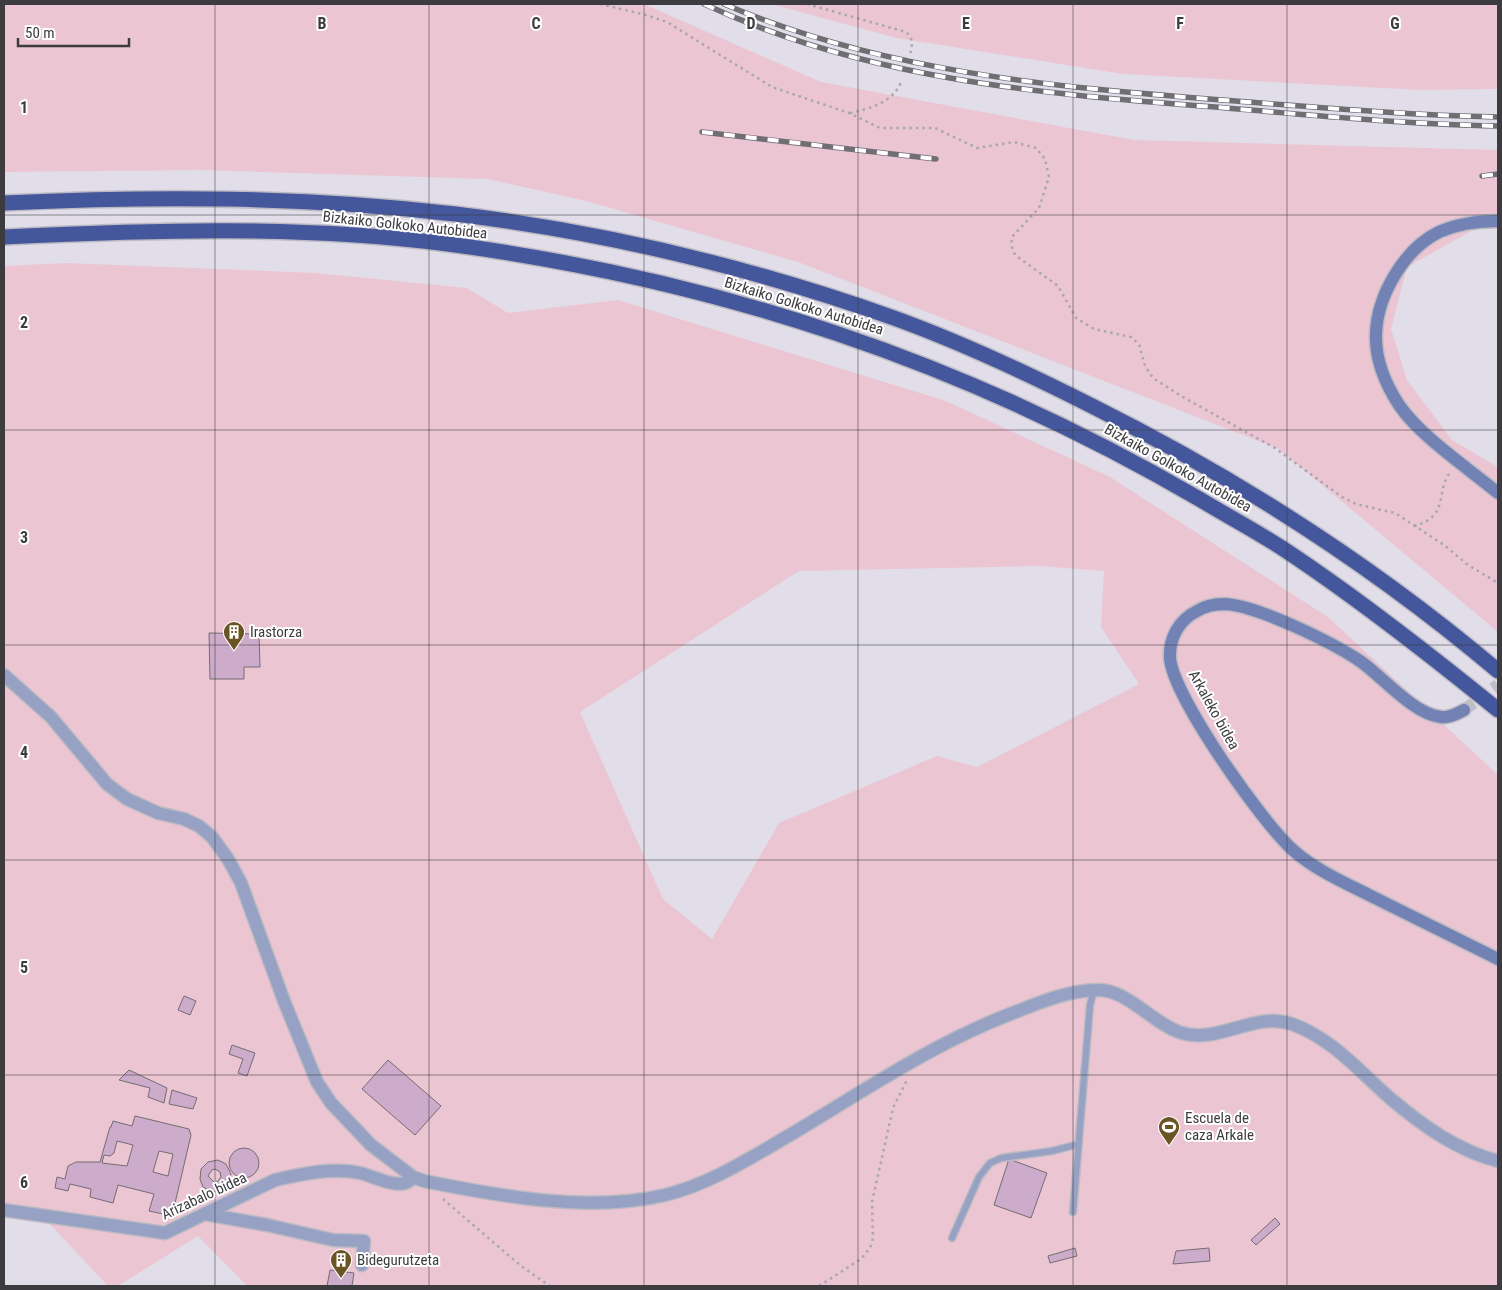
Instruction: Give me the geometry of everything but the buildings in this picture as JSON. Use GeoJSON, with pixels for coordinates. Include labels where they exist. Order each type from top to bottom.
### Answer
{"type":"FeatureCollection","features":[{"type":"Feature","properties":{"kind":"highway","name":"Bizkaiko Golkoko Autobidea"},"geometry":{"type":"LineString","coordinates":[[4,203],[179,198],[283,200],[457,214],[657,249],[753,274],[830,297],[897,319],[985,354],[1157,440],[1297,522],[1362,566],[1460,639],[1498,671]]}},
{"type":"Feature","properties":{"kind":"highway","name":"Bizkaiko Golkoko Autobidea"},"geometry":{"type":"LineString","coordinates":[[4,238],[205,229],[293,232],[446,244],[608,272],[691,290],[791,317],[894,352],[972,384],[1112,449],[1282,548],[1354,598],[1498,710]]}},
{"type":"Feature","properties":{"kind":"street"},"geometry":{"type":"LineString","coordinates":[[1498,221],[1478,221],[1439,232],[1409,254],[1386,288],[1376,334],[1382,373],[1400,406],[1430,437],[1498,493]]}},
{"type":"Feature","properties":{"kind":"street","name":"Arkaleko bidea"},"geometry":{"type":"LineString","coordinates":[[1464,710],[1451,716],[1433,715],[1404,699],[1361,662],[1334,646],[1254,610],[1226,604],[1210,605],[1184,619],[1175,632],[1171,644],[1170,660],[1186,698],[1228,768],[1255,808],[1294,851],[1322,871],[1498,959]]}},
{"type":"Feature","properties":{"kind":"street"},"geometry":{"type":"LineString","coordinates":[[4,675],[51,717],[106,784],[127,799],[158,813],[184,819],[199,826],[212,836],[228,859],[241,883],[284,1001],[318,1082],[331,1103],[357,1131],[413,1177],[457,1188],[535,1200],[642,1200],[669,1194],[751,1158],[952,1038],[1047,1000],[1094,989],[1104,990],[1119,996],[1175,1031],[1192,1036],[1207,1035],[1271,1021],[1290,1023],[1338,1049],[1393,1100],[1449,1142],[1474,1155],[1498,1161]]}},
{"type":"Feature","properties":{"kind":"street","name":"Arizabalo bidea"},"geometry":{"type":"LineString","coordinates":[[4,1210],[157,1234],[165,1233],[275,1180],[306,1174],[358,1173],[403,1185],[410,1182],[413,1177]]}},
{"type":"Feature","properties":{"kind":"street"},"geometry":{"type":"LineString","coordinates":[[205,1214],[267,1225],[333,1240],[364,1241],[362,1265]]}},
{"type":"Feature","properties":{"kind":"lane"},"geometry":{"type":"LineString","coordinates":[[1073,1212],[1090,1004],[1094,989]]}},
{"type":"Feature","properties":{"kind":"lane"},"geometry":{"type":"LineString","coordinates":[[952,1238],[979,1177],[990,1163],[1001,1158],[1052,1151],[1079,1144]]}},
{"type":"Feature","properties":{"kind":"path"},"geometry":{"type":"LineString","coordinates":[[600,4],[640,13],[667,22],[772,86],[849,113],[885,129],[935,128],[977,148],[1014,142],[1036,148],[1045,159],[1049,177],[1039,208],[1010,240],[1012,250],[1015,255],[1058,286],[1076,318],[1094,329],[1131,337],[1138,344],[1146,366],[1153,378],[1181,396],[1275,448],[1342,497],[1356,504],[1390,511],[1444,546],[1468,565],[1498,583]]}},
{"type":"Feature","properties":{"kind":"path"},"geometry":{"type":"LineString","coordinates":[[807,4],[906,32],[911,37],[912,42],[910,55]]}},
{"type":"Feature","properties":{"kind":"path"},"geometry":{"type":"LineString","coordinates":[[849,113],[882,103],[898,93],[902,80]]}},
{"type":"Feature","properties":{"kind":"path"},"geometry":{"type":"LineString","coordinates":[[1414,526],[1430,521],[1435,515],[1448,475],[1454,467],[1462,464]]}},
{"type":"Feature","properties":{"kind":"path"},"geometry":{"type":"LineString","coordinates":[[819,1286],[861,1259],[870,1248],[873,1238],[872,1202],[893,1108],[899,1092],[909,1077]]}},
{"type":"Feature","properties":{"kind":"path"},"geometry":{"type":"LineString","coordinates":[[442,1198],[521,1266],[550,1286]]}},
{"type":"Feature","properties":{"kind":"shaded area"},"geometry":{"type":"Polygon","coordinates":[[[4,4],[644,4],[821,82],[1134,140],[1498,150],[1498,229],[1475,229],[1407,267],[1391,329],[1407,380],[1452,440],[1498,467],[1498,632],[1279,449],[798,262],[586,201],[488,179],[201,170],[4,172],[4,4]]]}},
{"type":"Feature","properties":{"kind":"shaded area"},"geometry":{"type":"Polygon","coordinates":[[[771,4],[1498,4],[1498,89],[1421,90],[1123,74],[896,38],[771,4]]]}},
{"type":"Feature","properties":{"kind":"shaded area"},"geometry":{"type":"Polygon","coordinates":[[[67,263],[316,273],[467,288],[508,313],[618,300],[946,401],[1110,477],[1328,617],[1498,775],[1498,1286],[247,1286],[198,1236],[118,1286],[108,1286],[46,1220],[4,1214],[4,266],[67,263]],[[1039,566],[799,571],[580,712],[663,899],[712,939],[779,823],[937,756],[977,767],[1139,684],[1101,627],[1104,571],[1039,566]]]}},
{"type":"Feature","properties":{"kind":"tunnel"},"geometry":{"type":"LineString","coordinates":[[1464,710],[1498,685]]}},
{"type":"Feature","properties":{"kind":"railway"},"geometry":{"type":"LineString","coordinates":[[704,4],[765,29],[827,50],[890,66],[954,79],[1084,96],[1149,102],[1392,121],[1498,126]]}},
{"type":"Feature","properties":{"kind":"railway"},"geometry":{"type":"LineString","coordinates":[[724,4],[784,27],[845,46],[969,73],[1032,82],[1159,95],[1394,113],[1498,117]]}},
{"type":"Feature","properties":{"kind":"railway"},"geometry":{"type":"LineString","coordinates":[[702,132],[936,159]]}},
{"type":"Feature","properties":{"kind":"railway"},"geometry":{"type":"LineString","coordinates":[[1482,176],[1498,174]]}},
{"type":"Feature","properties":{"kind":"place","name":"Irastorza"},"geometry":{"type":"Point","coordinates":[234,651]}},
{"type":"Feature","properties":{"kind":"place","name":"Escuela de caza Arkale"},"geometry":{"type":"Point","coordinates":[1169,1146]}},
{"type":"Feature","properties":{"kind":"place","name":"Bidegurutzeta"},"geometry":{"type":"Point","coordinates":[341,1279]}}]}
